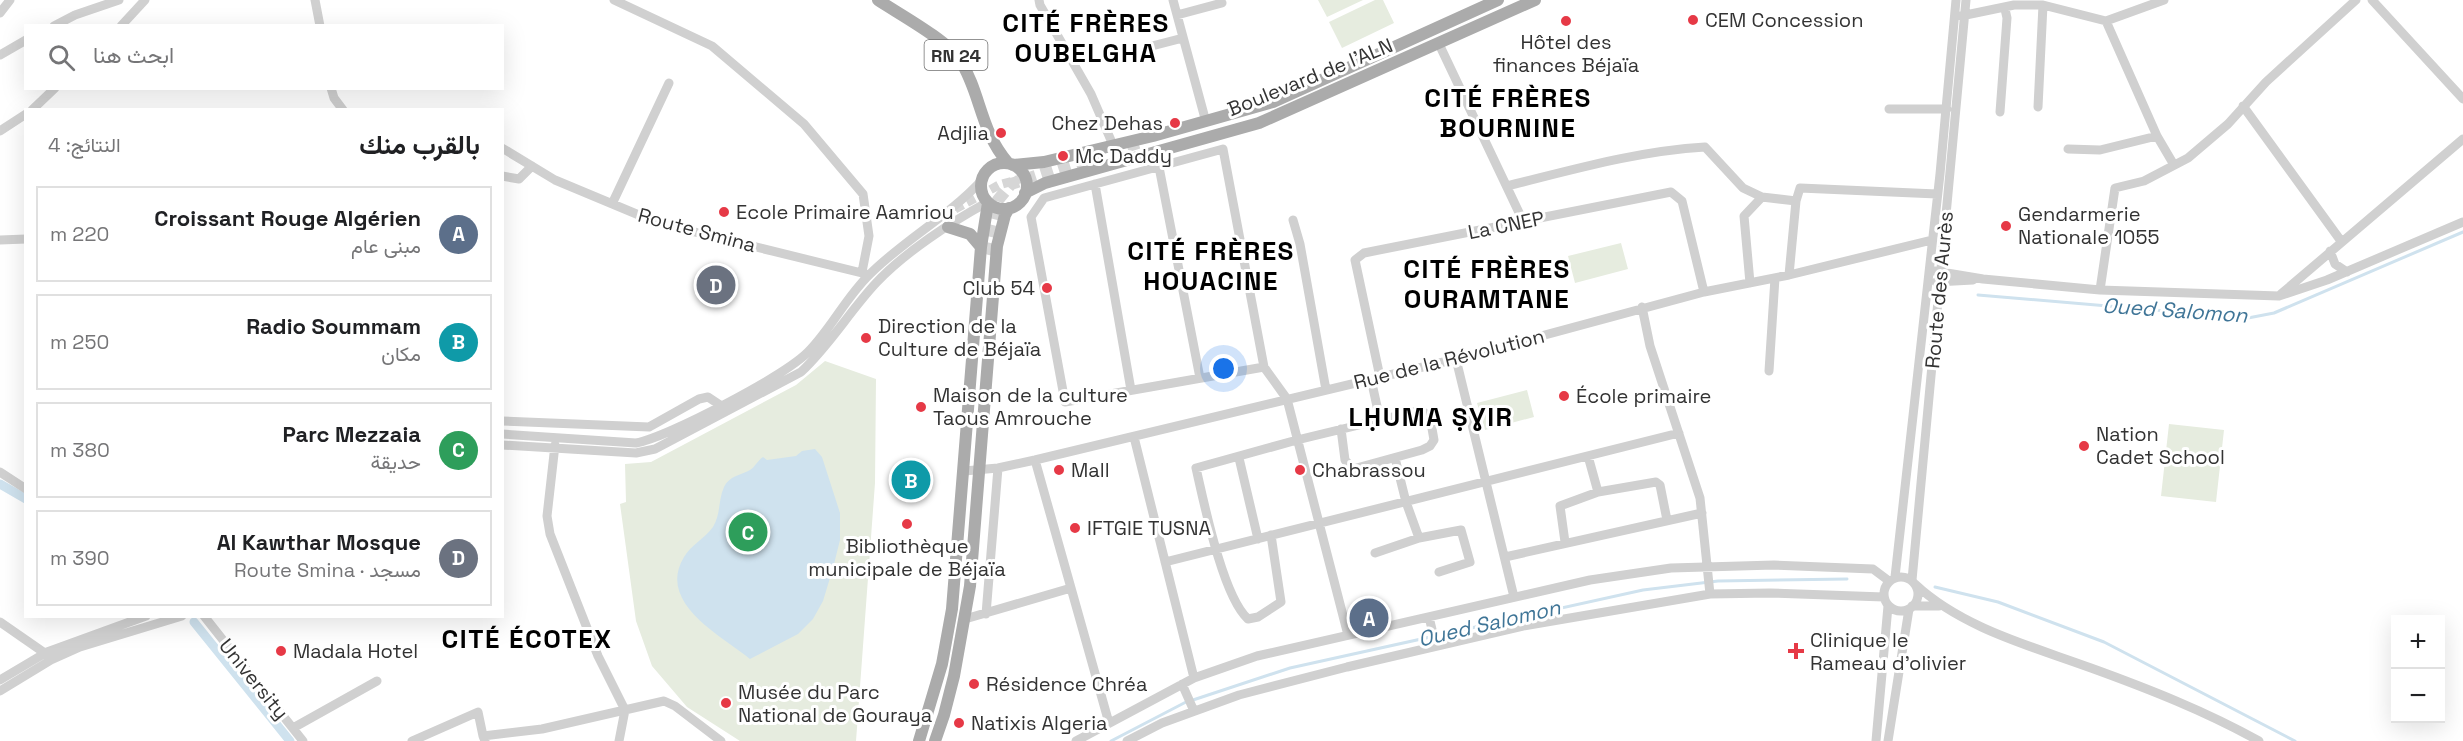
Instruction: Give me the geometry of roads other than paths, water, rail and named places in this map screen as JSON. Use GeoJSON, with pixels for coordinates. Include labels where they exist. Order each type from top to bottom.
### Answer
{"type":"FeatureCollection","features":[{"type":"Feature","properties":{"kind":"main road","name":"RN 24"},"geometry":{"type":"LineString","coordinates":[[878,0],[954,52],[964,70],[992,143],[994,152],[990,168]]}},
{"type":"Feature","properties":{"kind":"main road","name":"Boulevard de l'ALN"},"geometry":{"type":"LineString","coordinates":[[1010,164],[1044,162],[1206,122],[1273,102],[1498,0]]}},
{"type":"Feature","properties":{"kind":"main road","name":"Boulevard de l'ALN"},"geometry":{"type":"LineString","coordinates":[[1026,194],[1045,183],[1259,123],[1535,0]]}},
{"type":"Feature","properties":{"kind":"main road","name":"RN 24"},"geometry":{"type":"LineString","coordinates":[[992,143],[1010,164]]}},
{"type":"Feature","properties":{"kind":"main road"},"geometry":{"type":"LineString","coordinates":[[1010,164],[1025,176],[1026,194],[1019,203],[1009,208],[1000,208],[988,202],[982,192],[982,180],[990,168],[1010,164]]}},
{"type":"Feature","properties":{"kind":"main road"},"geometry":{"type":"LineString","coordinates":[[919,741],[932,700],[948,634],[958,554],[981,247],[988,202]]}},
{"type":"Feature","properties":{"kind":"main road"},"geometry":{"type":"LineString","coordinates":[[935,741],[944,715],[965,619],[997,246],[1009,208]]}},
{"type":"Feature","properties":{"kind":"main road"},"geometry":{"type":"LineString","coordinates":[[948,226],[970,234],[981,247]]}},
{"type":"Feature","properties":{"kind":"street"},"geometry":{"type":"LineString","coordinates":[[0,13],[10,0]]}},
{"type":"Feature","properties":{"kind":"street"},"geometry":{"type":"LineString","coordinates":[[58,24],[75,15],[119,0]]}},
{"type":"Feature","properties":{"kind":"street"},"geometry":{"type":"LineString","coordinates":[[123,24],[145,0]]}},
{"type":"Feature","properties":{"kind":"street"},"geometry":{"type":"LineString","coordinates":[[315,0],[320,24]]}},
{"type":"Feature","properties":{"kind":"street"},"geometry":{"type":"LineString","coordinates":[[614,0],[712,46],[804,124],[863,194],[869,236],[865,273]]}},
{"type":"Feature","properties":{"kind":"street"},"geometry":{"type":"LineString","coordinates":[[1039,0],[1092,94],[1113,145]]}},
{"type":"Feature","properties":{"kind":"street"},"geometry":{"type":"LineString","coordinates":[[1173,0],[1206,122]]}},
{"type":"Feature","properties":{"kind":"street","name":"Route des Aurès"},"geometry":{"type":"LineString","coordinates":[[1892,579],[1929,275],[1956,0]]}},
{"type":"Feature","properties":{"kind":"street","name":"Route des Aurès"},"geometry":{"type":"LineString","coordinates":[[1913,582],[1966,0]]}},
{"type":"Feature","properties":{"kind":"street"},"geometry":{"type":"LineString","coordinates":[[1954,18],[2005,9],[2014,5],[2043,5],[2106,21],[2164,0]]}},
{"type":"Feature","properties":{"kind":"street"},"geometry":{"type":"LineString","coordinates":[[2100,290],[2115,188],[2144,181],[2188,158],[2228,124],[2243,106],[2356,0]]}},
{"type":"Feature","properties":{"kind":"street"},"geometry":{"type":"LineString","coordinates":[[2372,0],[2463,99]]}},
{"type":"Feature","properties":{"kind":"street"},"geometry":{"type":"LineString","coordinates":[[1177,15],[1222,3]]}},
{"type":"Feature","properties":{"kind":"street"},"geometry":{"type":"LineString","coordinates":[[2038,107],[2043,5]]}},
{"type":"Feature","properties":{"kind":"street"},"geometry":{"type":"LineString","coordinates":[[2000,112],[2007,18],[2005,9]]}},
{"type":"Feature","properties":{"kind":"street"},"geometry":{"type":"LineString","coordinates":[[2106,21],[2157,136],[2174,165]]}},
{"type":"Feature","properties":{"kind":"street"},"geometry":{"type":"LineString","coordinates":[[1152,46],[1183,38]]}},
{"type":"Feature","properties":{"kind":"street"},"geometry":{"type":"LineString","coordinates":[[0,55],[24,41]]}},
{"type":"Feature","properties":{"kind":"street"},"geometry":{"type":"LineString","coordinates":[[1439,44],[1523,221]]}},
{"type":"Feature","properties":{"kind":"street"},"geometry":{"type":"LineString","coordinates":[[612,204],[669,83]]}},
{"type":"Feature","properties":{"kind":"street"},"geometry":{"type":"LineString","coordinates":[[34,108],[53,90]]}},
{"type":"Feature","properties":{"kind":"street"},"geometry":{"type":"LineString","coordinates":[[332,90],[342,108]]}},
{"type":"Feature","properties":{"kind":"street"},"geometry":{"type":"LineString","coordinates":[[2243,106],[2341,241]]}},
{"type":"Feature","properties":{"kind":"street"},"geometry":{"type":"LineString","coordinates":[[1889,109],[1947,109]]}},
{"type":"Feature","properties":{"kind":"street"},"geometry":{"type":"LineString","coordinates":[[0,131],[24,115]]}},
{"type":"Feature","properties":{"kind":"street"},"geometry":{"type":"LineString","coordinates":[[1220,134],[1264,367],[1287,399],[1348,635]]}},
{"type":"Feature","properties":{"kind":"street"},"geometry":{"type":"LineString","coordinates":[[2068,149],[2100,150],[2157,136]]}},
{"type":"Feature","properties":{"kind":"street"},"geometry":{"type":"LineString","coordinates":[[2279,296],[2463,139]]}},
{"type":"Feature","properties":{"kind":"street"},"geometry":{"type":"LineString","coordinates":[[1507,186],[1628,157],[1673,149],[1705,147],[1743,188],[1762,197],[1796,201]]}},
{"type":"Feature","properties":{"kind":"street","name":"Route Smina"},"geometry":{"type":"LineString","coordinates":[[504,149],[555,180],[658,223],[865,273]]}},
{"type":"Feature","properties":{"kind":"street"},"geometry":{"type":"LineString","coordinates":[[1223,150],[1044,198],[1031,217],[1065,402],[1264,367]]}},
{"type":"Feature","properties":{"kind":"street"},"geometry":{"type":"LineString","coordinates":[[504,176],[519,179],[532,166]]}},
{"type":"Feature","properties":{"kind":"street"},"geometry":{"type":"LineString","coordinates":[[1158,167],[1200,378]]}},
{"type":"Feature","properties":{"kind":"street"},"geometry":{"type":"LineString","coordinates":[[654,445],[720,405],[794,365],[820,337],[865,273],[982,180]]}},
{"type":"Feature","properties":{"kind":"street"},"geometry":{"type":"LineString","coordinates":[[1095,184],[1131,390]]}},
{"type":"Feature","properties":{"kind":"street"},"geometry":{"type":"LineString","coordinates":[[1789,275],[1796,201],[1800,188],[1937,194]]}},
{"type":"Feature","properties":{"kind":"street","name":"La CNEP"},"geometry":{"type":"LineString","coordinates":[[1376,378],[1355,260],[1364,253],[1671,192],[1682,201],[1704,292]]}},
{"type":"Feature","properties":{"kind":"street"},"geometry":{"type":"LineString","coordinates":[[1750,283],[1743,231],[1744,216],[1762,197]]}},
{"type":"Feature","properties":{"kind":"street"},"geometry":{"type":"LineString","coordinates":[[504,445],[636,443],[654,445],[801,372],[820,354],[880,279],[948,226],[988,202]]}},
{"type":"Feature","properties":{"kind":"street"},"geometry":{"type":"LineString","coordinates":[[1293,220],[1300,244],[1326,390]]}},
{"type":"Feature","properties":{"kind":"street"},"geometry":{"type":"LineString","coordinates":[[1929,275],[1941,271],[1987,279],[2100,290],[2279,296],[2295,293],[2463,222]]}},
{"type":"Feature","properties":{"kind":"street"},"geometry":{"type":"LineString","coordinates":[[0,240],[24,238]]}},
{"type":"Feature","properties":{"kind":"street","name":"Rue de la Révolution"},"geometry":{"type":"LineString","coordinates":[[964,471],[998,468],[1035,460],[1456,358],[1704,292],[1789,275],[1932,240]]}},
{"type":"Feature","properties":{"kind":"street"},"geometry":{"type":"LineString","coordinates":[[2330,251],[2336,264],[2347,272]]}},
{"type":"Feature","properties":{"kind":"street"},"geometry":{"type":"LineString","coordinates":[[1929,275],[1940,282],[1987,279]]}},
{"type":"Feature","properties":{"kind":"street"},"geometry":{"type":"LineString","coordinates":[[1769,371],[1775,278]]}},
{"type":"Feature","properties":{"kind":"street"},"geometry":{"type":"LineString","coordinates":[[1642,308],[1650,346],[1700,498],[1710,594]]}},
{"type":"Feature","properties":{"kind":"street"},"geometry":{"type":"LineString","coordinates":[[1456,358],[1514,597]]}},
{"type":"Feature","properties":{"kind":"street"},"geometry":{"type":"LineString","coordinates":[[1376,378],[1380,420]]}},
{"type":"Feature","properties":{"kind":"street"},"geometry":{"type":"LineString","coordinates":[[504,421],[649,427],[699,399],[708,397],[720,405]]}},
{"type":"Feature","properties":{"kind":"street"},"geometry":{"type":"LineString","coordinates":[[1271,535],[1281,603],[1258,617],[1248,619],[1239,611],[1216,549],[1196,468],[1239,458],[1297,440],[1341,429],[1421,410],[1430,417],[1434,440],[1430,447],[1358,468],[1349,467],[1341,429]]}},
{"type":"Feature","properties":{"kind":"street"},"geometry":{"type":"LineString","coordinates":[[649,427],[654,445]]}},
{"type":"Feature","properties":{"kind":"street"},"geometry":{"type":"LineString","coordinates":[[1165,562],[1679,433]]}},
{"type":"Feature","properties":{"kind":"street"},"geometry":{"type":"LineString","coordinates":[[504,434],[555,444]]}},
{"type":"Feature","properties":{"kind":"street"},"geometry":{"type":"LineString","coordinates":[[1134,436],[1194,678]]}},
{"type":"Feature","properties":{"kind":"street"},"geometry":{"type":"LineString","coordinates":[[555,444],[548,497],[550,534],[598,656],[625,710],[619,741]]}},
{"type":"Feature","properties":{"kind":"street"},"geometry":{"type":"LineString","coordinates":[[1588,456],[1598,492]]}},
{"type":"Feature","properties":{"kind":"street"},"geometry":{"type":"LineString","coordinates":[[1239,458],[1258,538]]}},
{"type":"Feature","properties":{"kind":"street"},"geometry":{"type":"LineString","coordinates":[[1395,458],[1406,502],[1419,538]]}},
{"type":"Feature","properties":{"kind":"street"},"geometry":{"type":"LineString","coordinates":[[1035,460],[1109,723]]}},
{"type":"Feature","properties":{"kind":"street"},"geometry":{"type":"LineString","coordinates":[[986,614],[998,468]]}},
{"type":"Feature","properties":{"kind":"street"},"geometry":{"type":"LineString","coordinates":[[0,472],[24,488]]}},
{"type":"Feature","properties":{"kind":"street"},"geometry":{"type":"LineString","coordinates":[[1564,542],[1560,506],[1598,492],[1656,482],[1660,485],[1667,520]]}},
{"type":"Feature","properties":{"kind":"street"},"geometry":{"type":"LineString","coordinates":[[1505,557],[1702,513]]}},
{"type":"Feature","properties":{"kind":"street"},"geometry":{"type":"LineString","coordinates":[[1375,553],[1419,538],[1461,530],[1465,535],[1470,562],[1439,572]]}},
{"type":"Feature","properties":{"kind":"street"},"geometry":{"type":"LineString","coordinates":[[1077,741],[1183,687],[1194,678],[1257,656],[1348,635],[1429,620],[1514,597],[1590,580],[1671,568],[1814,565],[1874,569],[1892,579],[1913,582],[1942,607],[2026,644],[2163,695],[2259,741]]}},
{"type":"Feature","properties":{"kind":"street"},"geometry":{"type":"LineString","coordinates":[[1876,741],[1886,602],[1884,589],[1892,579]]}},
{"type":"Feature","properties":{"kind":"street"},"geometry":{"type":"LineString","coordinates":[[1888,741],[1910,607],[1917,598],[1913,582]]}},
{"type":"Feature","properties":{"kind":"street"},"geometry":{"type":"LineString","coordinates":[[965,619],[1071,588]]}},
{"type":"Feature","properties":{"kind":"street"},"geometry":{"type":"LineString","coordinates":[[1127,741],[1194,709],[1436,643],[1710,594],[1770,593],[1886,602],[1898,610],[1910,607],[1942,607]]}},
{"type":"Feature","properties":{"kind":"street"},"geometry":{"type":"LineString","coordinates":[[0,680],[49,656],[141,618]]}},
{"type":"Feature","properties":{"kind":"street"},"geometry":{"type":"LineString","coordinates":[[0,691],[49,656],[175,618]]}},
{"type":"Feature","properties":{"kind":"street","name":"University"},"geometry":{"type":"LineString","coordinates":[[206,618],[303,741]]}},
{"type":"Feature","properties":{"kind":"street"},"geometry":{"type":"LineString","coordinates":[[1429,620],[1436,643]]}},
{"type":"Feature","properties":{"kind":"street"},"geometry":{"type":"LineString","coordinates":[[0,622],[49,656]]}},
{"type":"Feature","properties":{"kind":"street"},"geometry":{"type":"LineString","coordinates":[[293,728],[377,681]]}},
{"type":"Feature","properties":{"kind":"street"},"geometry":{"type":"LineString","coordinates":[[1183,687],[1194,709]]}},
{"type":"Feature","properties":{"kind":"street"},"geometry":{"type":"LineString","coordinates":[[412,741],[478,712],[484,738],[527,737],[664,701],[675,706],[721,741]]}},
{"type":"Feature","properties":{"kind":"water"},"geometry":{"type":"Polygon","coordinates":[[[815,449],[822,457],[840,513],[840,540],[823,601],[813,619],[798,634],[750,659],[696,617],[685,603],[679,589],[678,574],[684,557],[713,527],[722,492],[729,480],[750,470],[763,457],[767,460],[796,456],[802,451],[815,449]]]}},
{"type":"Feature","properties":{"kind":"waterway","name":"Oued Salomon"},"geometry":{"type":"LineString","coordinates":[[1978,295],[2248,318],[2274,313],[2463,232]]}},
{"type":"Feature","properties":{"kind":"waterway"},"geometry":{"type":"LineString","coordinates":[[0,484],[24,498]]}},
{"type":"Feature","properties":{"kind":"waterway","name":"Oued Salomon"},"geometry":{"type":"LineString","coordinates":[[1193,700],[1290,668],[1643,590],[1718,581],[1847,579]]}},
{"type":"Feature","properties":{"kind":"waterway","name":"Oued Salomon"},"geometry":{"type":"LineString","coordinates":[[1935,587],[1998,602],[2104,642],[2295,741]]}},
{"type":"Feature","properties":{"kind":"waterway"},"geometry":{"type":"LineString","coordinates":[[194,622],[290,741]]}},
{"type":"Feature","properties":{"kind":"waterway","name":"Oued Salomon"},"geometry":{"type":"LineString","coordinates":[[1111,741],[1186,702]]}},
{"type":"Feature","properties":{"kind":"tunnel"},"geometry":{"type":"LineString","coordinates":[[985,254],[998,200],[1011,184],[1141,142]]}},
{"type":"Feature","properties":{"kind":"tunnel"},"geometry":{"type":"LineString","coordinates":[[955,209],[999,185],[1020,179]]}},
{"type":"Feature","properties":{"kind":"place","name":"CEM Concession"},"geometry":{"type":"Point","coordinates":[1693,20]}},
{"type":"Feature","properties":{"kind":"place","name":"Hôtel des finances Béjaïa"},"geometry":{"type":"Point","coordinates":[1566,21]}},
{"type":"Feature","properties":{"kind":"place","name":"Chez Dehas"},"geometry":{"type":"Point","coordinates":[1175,123]}},
{"type":"Feature","properties":{"kind":"place","name":"Adjlia"},"geometry":{"type":"Point","coordinates":[1001,133]}},
{"type":"Feature","properties":{"kind":"place","name":"Mc Daddy"},"geometry":{"type":"Point","coordinates":[1063,156]}},
{"type":"Feature","properties":{"kind":"place","name":"Ecole Primaire Aamriou"},"geometry":{"type":"Point","coordinates":[724,212]}},
{"type":"Feature","properties":{"kind":"place","name":"Gendarmerie Nationale 1055"},"geometry":{"type":"Point","coordinates":[2006,226]}},
{"type":"Feature","properties":{"kind":"place","name":"Al Kawthar Mosque"},"geometry":{"type":"Point","coordinates":[716,285]}},
{"type":"Feature","properties":{"kind":"place","name":"Club 54"},"geometry":{"type":"Point","coordinates":[1047,288]}},
{"type":"Feature","properties":{"kind":"place","name":"Direction de la Culture de Béjaïa"},"geometry":{"type":"Point","coordinates":[866,338]}},
{"type":"Feature","properties":{"kind":"place","name":"École primaire"},"geometry":{"type":"Point","coordinates":[1564,396]}},
{"type":"Feature","properties":{"kind":"place","name":"Maison de la culture Taous Amrouche"},"geometry":{"type":"Point","coordinates":[921,407]}},
{"type":"Feature","properties":{"kind":"place","name":"Nation Cadet School"},"geometry":{"type":"Point","coordinates":[2084,446]}},
{"type":"Feature","properties":{"kind":"place","name":"Mall"},"geometry":{"type":"Point","coordinates":[1059,470]}},
{"type":"Feature","properties":{"kind":"place","name":"Chabrassou"},"geometry":{"type":"Point","coordinates":[1300,470]}},
{"type":"Feature","properties":{"kind":"place","name":"Radio Soummam"},"geometry":{"type":"Point","coordinates":[911,480]}},
{"type":"Feature","properties":{"kind":"place","name":"Bibliothèque municipale de Béjaïa"},"geometry":{"type":"Point","coordinates":[907,524]}},
{"type":"Feature","properties":{"kind":"place","name":"IFTGIE TUSNA"},"geometry":{"type":"Point","coordinates":[1075,528]}},
{"type":"Feature","properties":{"kind":"place","name":"Parc Mezzaia"},"geometry":{"type":"Point","coordinates":[748,532]}},
{"type":"Feature","properties":{"kind":"place","name":"Croissant Rouge Algérien"},"geometry":{"type":"Point","coordinates":[1369,618]}},
{"type":"Feature","properties":{"kind":"place","name":"Madala Hotel"},"geometry":{"type":"Point","coordinates":[281,651]}},
{"type":"Feature","properties":{"kind":"place","name":"Clinique le Rameau d'olivier"},"geometry":{"type":"Point","coordinates":[1796,651]}},
{"type":"Feature","properties":{"kind":"place","name":"Résidence Chréa"},"geometry":{"type":"Point","coordinates":[974,684]}},
{"type":"Feature","properties":{"kind":"place","name":"Musée du Parc National de Gouraya"},"geometry":{"type":"Point","coordinates":[726,703]}},
{"type":"Feature","properties":{"kind":"place","name":"Natixis Algeria"},"geometry":{"type":"Point","coordinates":[959,723]}},
{"type":"Feature","properties":{"kind":"district","name":"CITÉ FRÈRES OUBELGHA"},"geometry":{"type":"Point","coordinates":[1086,38]}},
{"type":"Feature","properties":{"kind":"district","name":"CITÉ FRÈRES BOURNINE"},"geometry":{"type":"Point","coordinates":[1508,113]}},
{"type":"Feature","properties":{"kind":"district","name":"CITÉ FRÈRES HOUACINE"},"geometry":{"type":"Point","coordinates":[1211,266]}},
{"type":"Feature","properties":{"kind":"district","name":"CITÉ FRÈRES OURAMTANE"},"geometry":{"type":"Point","coordinates":[1487,284]}},
{"type":"Feature","properties":{"kind":"district","name":"LḤUMA ṢƔIR"},"geometry":{"type":"Point","coordinates":[1431,417]}},
{"type":"Feature","properties":{"kind":"district","name":"CITÉ ÉCOTEX"},"geometry":{"type":"Point","coordinates":[527,639]}}]}
